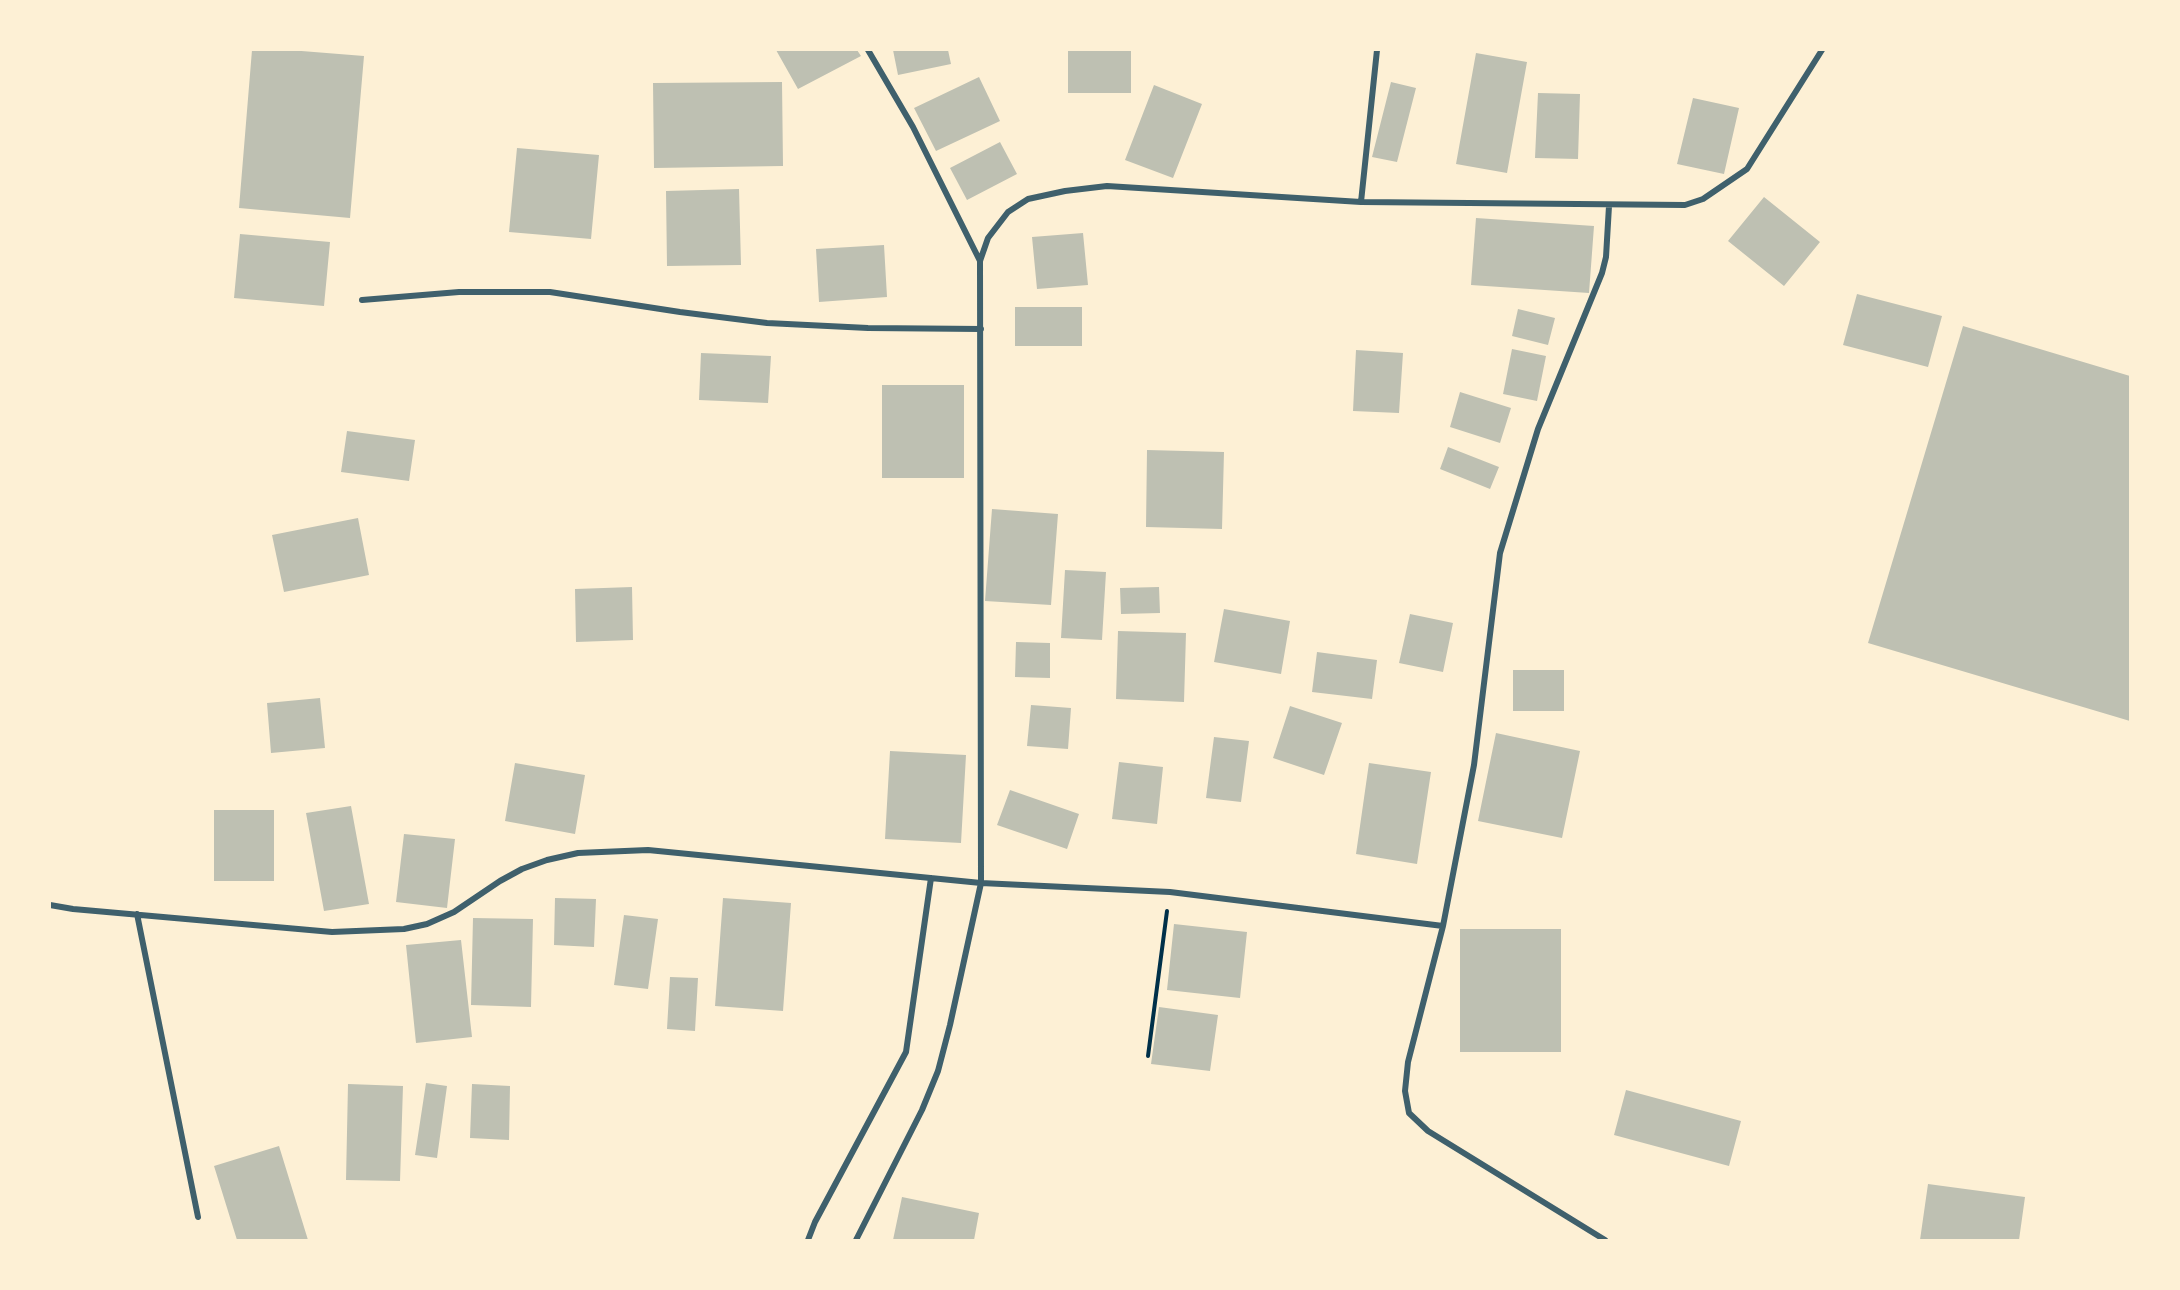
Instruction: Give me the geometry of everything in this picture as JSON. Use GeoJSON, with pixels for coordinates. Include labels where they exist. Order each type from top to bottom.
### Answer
{"type":"FeatureCollection","features":[{"type":"Feature","properties":{"kind":"street"},"geometry":{"type":"LineString","coordinates":[[868,50],[913,127],[980,261]]}},
{"type":"Feature","properties":{"kind":"street"},"geometry":{"type":"LineString","coordinates":[[1361,202],[1377,50]]}},
{"type":"Feature","properties":{"kind":"street"},"geometry":{"type":"LineString","coordinates":[[856,1240],[922,1110],[938,1071],[981,883],[980,261],[988,238],[1008,212],[1028,199],[1065,191],[1107,186],[1361,202],[1685,205],[1703,199],[1747,169],[1822,50]]}},
{"type":"Feature","properties":{"kind":"street"},"geometry":{"type":"LineString","coordinates":[[1605,1240],[1428,1131],[1409,1113],[1405,1091],[1408,1062],[1443,926],[1474,765],[1500,553],[1538,429],[1602,273],[1606,257],[1609,206]]}},
{"type":"Feature","properties":{"kind":"street"},"geometry":{"type":"LineString","coordinates":[[362,300],[459,291],[550,291],[680,312],[767,323],[868,328],[981,329]]}},
{"type":"Feature","properties":{"kind":"street"},"geometry":{"type":"LineString","coordinates":[[50,904],[332,932],[404,929],[427,924],[454,912],[500,881],[522,869],[547,860],[578,853],[648,850],[981,883],[1170,892],[1443,926]]}},
{"type":"Feature","properties":{"kind":"street"},"geometry":{"type":"LineString","coordinates":[[808,1240],[815,1222],[906,1052],[931,878]]}},
{"type":"Feature","properties":{"kind":"street"},"geometry":{"type":"LineString","coordinates":[[137,914],[198,1217]]}},
{"type":"Feature","properties":{"kind":"path"},"geometry":{"type":"LineString","coordinates":[[1148,1056],[1170,892]]}},
{"type":"Feature","properties":{"kind":"building"},"geometry":{"type":"Polygon","coordinates":[[[252,50],[289,50],[364,56],[350,218],[239,208],[252,50]]]}},
{"type":"Feature","properties":{"kind":"building"},"geometry":{"type":"Polygon","coordinates":[[[776,50],[857,50],[861,56],[798,89],[776,50]]]}},
{"type":"Feature","properties":{"kind":"building"},"geometry":{"type":"Polygon","coordinates":[[[893,50],[948,50],[951,64],[898,75],[893,50]]]}},
{"type":"Feature","properties":{"kind":"building"},"geometry":{"type":"Polygon","coordinates":[[[1068,50],[1131,50],[1131,93],[1068,93],[1068,50]]]}},
{"type":"Feature","properties":{"kind":"building"},"geometry":{"type":"Polygon","coordinates":[[[1476,53],[1527,62],[1507,173],[1456,164],[1476,53]]]}},
{"type":"Feature","properties":{"kind":"building"},"geometry":{"type":"Polygon","coordinates":[[[979,77],[1000,121],[936,151],[914,108],[979,77]]]}},
{"type":"Feature","properties":{"kind":"building"},"geometry":{"type":"Polygon","coordinates":[[[782,82],[783,166],[654,168],[653,83],[782,82]]]}},
{"type":"Feature","properties":{"kind":"building"},"geometry":{"type":"Polygon","coordinates":[[[1391,82],[1416,88],[1397,162],[1372,157],[1391,82]]]}},
{"type":"Feature","properties":{"kind":"building"},"geometry":{"type":"Polygon","coordinates":[[[1154,85],[1202,104],[1173,178],[1125,160],[1154,85]]]}},
{"type":"Feature","properties":{"kind":"building"},"geometry":{"type":"Polygon","coordinates":[[[1538,93],[1580,94],[1578,159],[1535,158],[1538,93]]]}},
{"type":"Feature","properties":{"kind":"building"},"geometry":{"type":"Polygon","coordinates":[[[1693,98],[1739,108],[1724,174],[1677,164],[1693,98]]]}},
{"type":"Feature","properties":{"kind":"building"},"geometry":{"type":"Polygon","coordinates":[[[1000,142],[1017,174],[967,200],[950,168],[1000,142]]]}},
{"type":"Feature","properties":{"kind":"building"},"geometry":{"type":"Polygon","coordinates":[[[517,148],[599,155],[591,239],[509,232],[517,148]]]}},
{"type":"Feature","properties":{"kind":"building"},"geometry":{"type":"Polygon","coordinates":[[[739,189],[741,265],[667,266],[666,191],[739,189]]]}},
{"type":"Feature","properties":{"kind":"building"},"geometry":{"type":"Polygon","coordinates":[[[1764,197],[1820,242],[1784,286],[1728,241],[1764,197]]]}},
{"type":"Feature","properties":{"kind":"building"},"geometry":{"type":"Polygon","coordinates":[[[1476,218],[1594,226],[1589,293],[1471,285],[1476,218]]]}},
{"type":"Feature","properties":{"kind":"building"},"geometry":{"type":"Polygon","coordinates":[[[1083,233],[1088,285],[1037,289],[1032,237],[1083,233]]]}},
{"type":"Feature","properties":{"kind":"building"},"geometry":{"type":"Polygon","coordinates":[[[240,234],[330,242],[324,306],[234,298],[240,234]]]}},
{"type":"Feature","properties":{"kind":"building"},"geometry":{"type":"Polygon","coordinates":[[[884,245],[887,297],[819,302],[816,249],[884,245]]]}},
{"type":"Feature","properties":{"kind":"building"},"geometry":{"type":"Polygon","coordinates":[[[1857,294],[1942,316],[1928,367],[1843,345],[1857,294]]]}},
{"type":"Feature","properties":{"kind":"building"},"geometry":{"type":"Polygon","coordinates":[[[1015,307],[1082,307],[1082,346],[1015,346],[1015,307]]]}},
{"type":"Feature","properties":{"kind":"building"},"geometry":{"type":"Polygon","coordinates":[[[1518,309],[1555,318],[1548,345],[1512,336],[1518,309]]]}},
{"type":"Feature","properties":{"kind":"building"},"geometry":{"type":"Polygon","coordinates":[[[1963,326],[2130,376],[2130,721],[1868,643],[1963,326]]]}},
{"type":"Feature","properties":{"kind":"building"},"geometry":{"type":"Polygon","coordinates":[[[1512,349],[1546,356],[1537,401],[1503,394],[1512,349]]]}},
{"type":"Feature","properties":{"kind":"building"},"geometry":{"type":"Polygon","coordinates":[[[1356,350],[1403,353],[1399,413],[1353,411],[1356,350]]]}},
{"type":"Feature","properties":{"kind":"building"},"geometry":{"type":"Polygon","coordinates":[[[701,353],[771,356],[768,403],[699,400],[701,353]]]}},
{"type":"Feature","properties":{"kind":"building"},"geometry":{"type":"Polygon","coordinates":[[[882,385],[964,385],[964,478],[882,478],[882,385]]]}},
{"type":"Feature","properties":{"kind":"building"},"geometry":{"type":"Polygon","coordinates":[[[1460,392],[1511,408],[1500,443],[1450,427],[1460,392]]]}},
{"type":"Feature","properties":{"kind":"building"},"geometry":{"type":"Polygon","coordinates":[[[347,431],[415,440],[409,481],[341,472],[347,431]]]}},
{"type":"Feature","properties":{"kind":"building"},"geometry":{"type":"Polygon","coordinates":[[[1448,447],[1499,467],[1490,489],[1440,469],[1448,447]]]}},
{"type":"Feature","properties":{"kind":"building"},"geometry":{"type":"Polygon","coordinates":[[[1147,450],[1224,452],[1222,529],[1146,527],[1147,450]]]}},
{"type":"Feature","properties":{"kind":"building"},"geometry":{"type":"Polygon","coordinates":[[[992,509],[1058,514],[1051,605],[985,601],[992,509]]]}},
{"type":"Feature","properties":{"kind":"building"},"geometry":{"type":"Polygon","coordinates":[[[358,518],[369,575],[284,592],[272,535],[358,518]]]}},
{"type":"Feature","properties":{"kind":"building"},"geometry":{"type":"Polygon","coordinates":[[[1065,570],[1106,572],[1102,640],[1061,638],[1065,570]]]}},
{"type":"Feature","properties":{"kind":"building"},"geometry":{"type":"Polygon","coordinates":[[[632,587],[633,640],[576,642],[575,589],[632,587]]]}},
{"type":"Feature","properties":{"kind":"building"},"geometry":{"type":"Polygon","coordinates":[[[1159,587],[1160,613],[1121,614],[1120,588],[1159,587]]]}},
{"type":"Feature","properties":{"kind":"building"},"geometry":{"type":"Polygon","coordinates":[[[1224,609],[1290,621],[1281,674],[1214,662],[1224,609]]]}},
{"type":"Feature","properties":{"kind":"building"},"geometry":{"type":"Polygon","coordinates":[[[1410,614],[1453,623],[1443,672],[1399,663],[1410,614]]]}},
{"type":"Feature","properties":{"kind":"building"},"geometry":{"type":"Polygon","coordinates":[[[1118,631],[1186,633],[1184,702],[1116,699],[1118,631]]]}},
{"type":"Feature","properties":{"kind":"building"},"geometry":{"type":"Polygon","coordinates":[[[1016,642],[1050,643],[1050,678],[1015,677],[1016,642]]]}},
{"type":"Feature","properties":{"kind":"building"},"geometry":{"type":"Polygon","coordinates":[[[1317,652],[1377,660],[1372,699],[1312,692],[1317,652]]]}},
{"type":"Feature","properties":{"kind":"building"},"geometry":{"type":"Polygon","coordinates":[[[1513,670],[1564,670],[1564,711],[1513,711],[1513,670]]]}},
{"type":"Feature","properties":{"kind":"building"},"geometry":{"type":"Polygon","coordinates":[[[320,698],[325,748],[271,753],[267,703],[320,698]]]}},
{"type":"Feature","properties":{"kind":"building"},"geometry":{"type":"Polygon","coordinates":[[[1031,705],[1071,708],[1068,749],[1027,746],[1031,705]]]}},
{"type":"Feature","properties":{"kind":"building"},"geometry":{"type":"Polygon","coordinates":[[[1290,706],[1342,723],[1324,775],[1273,758],[1290,706]]]}},
{"type":"Feature","properties":{"kind":"building"},"geometry":{"type":"Polygon","coordinates":[[[1496,733],[1580,751],[1562,838],[1478,821],[1496,733]]]}},
{"type":"Feature","properties":{"kind":"building"},"geometry":{"type":"Polygon","coordinates":[[[1214,737],[1249,741],[1241,802],[1206,798],[1214,737]]]}},
{"type":"Feature","properties":{"kind":"building"},"geometry":{"type":"Polygon","coordinates":[[[890,751],[966,755],[961,843],[885,839],[890,751]]]}},
{"type":"Feature","properties":{"kind":"building"},"geometry":{"type":"Polygon","coordinates":[[[1119,762],[1163,767],[1157,824],[1112,819],[1119,762]]]}},
{"type":"Feature","properties":{"kind":"building"},"geometry":{"type":"Polygon","coordinates":[[[515,763],[585,775],[575,834],[505,821],[515,763]]]}},
{"type":"Feature","properties":{"kind":"building"},"geometry":{"type":"Polygon","coordinates":[[[1369,763],[1431,772],[1417,864],[1356,854],[1369,763]]]}},
{"type":"Feature","properties":{"kind":"building"},"geometry":{"type":"Polygon","coordinates":[[[1010,790],[1079,814],[1067,849],[997,825],[1010,790]]]}},
{"type":"Feature","properties":{"kind":"building"},"geometry":{"type":"Polygon","coordinates":[[[351,806],[369,904],[324,911],[306,813],[351,806]]]}},
{"type":"Feature","properties":{"kind":"building"},"geometry":{"type":"Polygon","coordinates":[[[214,810],[274,810],[274,881],[214,881],[214,810]]]}},
{"type":"Feature","properties":{"kind":"building"},"geometry":{"type":"Polygon","coordinates":[[[404,834],[455,839],[447,908],[396,902],[404,834]]]}},
{"type":"Feature","properties":{"kind":"building"},"geometry":{"type":"Polygon","coordinates":[[[555,898],[596,899],[594,947],[554,945],[555,898]]]}},
{"type":"Feature","properties":{"kind":"building"},"geometry":{"type":"Polygon","coordinates":[[[723,898],[791,903],[783,1011],[715,1006],[723,898]]]}},
{"type":"Feature","properties":{"kind":"building"},"geometry":{"type":"Polygon","coordinates":[[[624,915],[658,919],[648,989],[614,985],[624,915]]]}},
{"type":"Feature","properties":{"kind":"building"},"geometry":{"type":"Polygon","coordinates":[[[473,918],[533,919],[531,1007],[471,1005],[473,918]]]}},
{"type":"Feature","properties":{"kind":"building"},"geometry":{"type":"Polygon","coordinates":[[[1174,924],[1247,932],[1240,998],[1167,990],[1174,924]]]}},
{"type":"Feature","properties":{"kind":"building"},"geometry":{"type":"Polygon","coordinates":[[[1460,929],[1561,929],[1561,1052],[1460,1052],[1460,929]]]}},
{"type":"Feature","properties":{"kind":"building"},"geometry":{"type":"Polygon","coordinates":[[[461,940],[472,1037],[416,1043],[406,945],[461,940]]]}},
{"type":"Feature","properties":{"kind":"building"},"geometry":{"type":"Polygon","coordinates":[[[670,977],[698,978],[695,1031],[667,1029],[670,977]]]}},
{"type":"Feature","properties":{"kind":"building"},"geometry":{"type":"Polygon","coordinates":[[[1159,1007],[1218,1015],[1210,1071],[1151,1064],[1159,1007]]]}},
{"type":"Feature","properties":{"kind":"building"},"geometry":{"type":"Polygon","coordinates":[[[426,1083],[447,1086],[437,1158],[415,1155],[426,1083]]]}},
{"type":"Feature","properties":{"kind":"building"},"geometry":{"type":"Polygon","coordinates":[[[348,1084],[403,1086],[400,1181],[346,1180],[348,1084]]]}},
{"type":"Feature","properties":{"kind":"building"},"geometry":{"type":"Polygon","coordinates":[[[472,1084],[510,1086],[509,1140],[470,1138],[472,1084]]]}},
{"type":"Feature","properties":{"kind":"building"},"geometry":{"type":"Polygon","coordinates":[[[1626,1090],[1741,1121],[1729,1166],[1614,1135],[1626,1090]]]}},
{"type":"Feature","properties":{"kind":"building"},"geometry":{"type":"Polygon","coordinates":[[[279,1146],[308,1240],[237,1240],[214,1166],[279,1146]]]}},
{"type":"Feature","properties":{"kind":"building"},"geometry":{"type":"Polygon","coordinates":[[[1928,1184],[2025,1197],[2019,1240],[1920,1240],[1928,1184]]]}},
{"type":"Feature","properties":{"kind":"building"},"geometry":{"type":"Polygon","coordinates":[[[902,1197],[979,1213],[974,1240],[893,1240],[902,1197]]]}}]}
